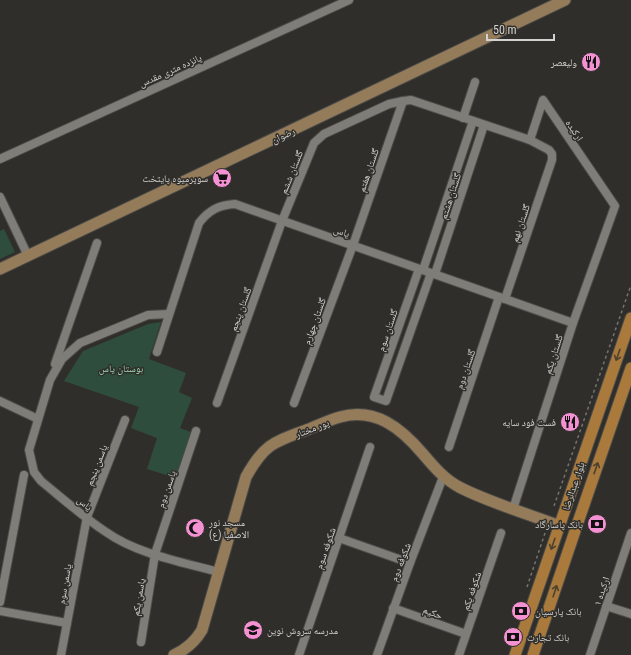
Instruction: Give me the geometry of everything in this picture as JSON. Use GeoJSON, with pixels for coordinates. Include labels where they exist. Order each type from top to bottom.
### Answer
{"type":"FeatureCollection","features":[{"type":"Feature","properties":{"kind":"main road","name":"رضوان"},"geometry":{"type":"LineString","coordinates":[[0,269],[565,0]]}},
{"type":"Feature","properties":{"kind":"main road","name":"بلوار عبدالرضا"},"geometry":{"type":"LineString","coordinates":[[515,655],[631,318]]}},
{"type":"Feature","properties":{"kind":"main road","name":"بلوار عبدالرضا"},"geometry":{"type":"LineString","coordinates":[[534,655],[577,523],[631,368]]}},
{"type":"Feature","properties":{"kind":"main road","name":"پور مختار"},"geometry":{"type":"LineString","coordinates":[[174,655],[183,651],[193,643],[202,630],[246,477],[254,462],[263,451],[276,441],[341,417],[363,414],[379,418],[394,426],[444,477],[460,488],[560,526]]}},
{"type":"Feature","properties":{"kind":"street","name":"پانزده متری مقدس"},"geometry":{"type":"LineString","coordinates":[[0,159],[348,0]]}},
{"type":"Feature","properties":{"kind":"street"},"geometry":{"type":"LineString","coordinates":[[463,118],[475,82]]}},
{"type":"Feature","properties":{"kind":"street"},"geometry":{"type":"LineString","coordinates":[[403,101],[411,100],[530,140]]}},
{"type":"Feature","properties":{"kind":"street","name":"ارکیده"},"geometry":{"type":"LineString","coordinates":[[530,140],[543,100],[615,206]]}},
{"type":"Feature","properties":{"kind":"street","name":"گلستان ششم"},"geometry":{"type":"LineString","coordinates":[[282,221],[314,143],[324,134],[389,104],[403,101]]}},
{"type":"Feature","properties":{"kind":"street","name":"گلستان هفتم"},"geometry":{"type":"LineString","coordinates":[[352,245],[403,101]]}},
{"type":"Feature","properties":{"kind":"street","name":"گلستان هشتم"},"geometry":{"type":"LineString","coordinates":[[427,271],[473,121]]}},
{"type":"Feature","properties":{"kind":"street","name":"گلستان هشتم"},"geometry":{"type":"LineString","coordinates":[[427,271],[484,125]]}},
{"type":"Feature","properties":{"kind":"street","name":"گلستان نهم"},"geometry":{"type":"LineString","coordinates":[[502,298],[552,160],[552,154],[549,150],[530,140]]}},
{"type":"Feature","properties":{"kind":"street"},"geometry":{"type":"LineString","coordinates":[[0,197],[28,256]]}},
{"type":"Feature","properties":{"kind":"street","name":"یاس"},"geometry":{"type":"LineString","coordinates":[[157,352],[200,223],[214,208],[235,204],[573,323]]}},
{"type":"Feature","properties":{"kind":"street","name":"گلستان یکم"},"geometry":{"type":"LineString","coordinates":[[512,509],[573,323],[615,206]]}},
{"type":"Feature","properties":{"kind":"street","name":"گلستان پنجم"},"geometry":{"type":"LineString","coordinates":[[217,403],[282,221]]}},
{"type":"Feature","properties":{"kind":"street","name":"یاس"},"geometry":{"type":"LineString","coordinates":[[97,244],[38,419],[30,450],[34,472],[41,481],[106,533],[132,546],[154,554],[218,572]]}},
{"type":"Feature","properties":{"kind":"street","name":"گلستان چهارم"},"geometry":{"type":"LineString","coordinates":[[294,403],[352,245]]}},
{"type":"Feature","properties":{"kind":"street","name":"گلستان سوم"},"geometry":{"type":"LineString","coordinates":[[427,271],[386,401],[374,397],[427,271]]}},
{"type":"Feature","properties":{"kind":"street","name":"گلستان دوم"},"geometry":{"type":"LineString","coordinates":[[449,448],[502,298]]}},
{"type":"Feature","properties":{"kind":"street","name":"یاس"},"geometry":{"type":"LineString","coordinates":[[50,380],[62,359],[80,343],[148,315],[169,314]]}},
{"type":"Feature","properties":{"kind":"street"},"geometry":{"type":"LineString","coordinates":[[0,401],[38,419]]}},
{"type":"Feature","properties":{"kind":"street","name":"یاسمن پنجم"},"geometry":{"type":"LineString","coordinates":[[87,517],[125,420]]}},
{"type":"Feature","properties":{"kind":"street","name":"یاسمن دوم"},"geometry":{"type":"LineString","coordinates":[[154,554],[196,431]]}},
{"type":"Feature","properties":{"kind":"street","name":"شکوفه سوم"},"geometry":{"type":"LineString","coordinates":[[299,655],[370,447]]}},
{"type":"Feature","properties":{"kind":"street"},"geometry":{"type":"LineString","coordinates":[[0,602],[24,475]]}},
{"type":"Feature","properties":{"kind":"street","name":"شکوفه دوم"},"geometry":{"type":"LineString","coordinates":[[377,655],[393,608],[444,477]]}},
{"type":"Feature","properties":{"kind":"street","name":"یاسمن سوم"},"geometry":{"type":"LineString","coordinates":[[62,655],[87,517]]}},
{"type":"Feature","properties":{"kind":"street","name":"شکوفه یکم"},"geometry":{"type":"LineString","coordinates":[[459,655],[501,533]]}},
{"type":"Feature","properties":{"kind":"street","name":"ارکیده ۱"},"geometry":{"type":"LineString","coordinates":[[590,655],[631,533]]}},
{"type":"Feature","properties":{"kind":"street"},"geometry":{"type":"LineString","coordinates":[[339,538],[410,563]]}},
{"type":"Feature","properties":{"kind":"street","name":"یاسمن یکم"},"geometry":{"type":"LineString","coordinates":[[141,642],[154,554]]}},
{"type":"Feature","properties":{"kind":"street"},"geometry":{"type":"LineString","coordinates":[[606,606],[631,614]]}},
{"type":"Feature","properties":{"kind":"street","name":"حکیم"},"geometry":{"type":"LineString","coordinates":[[393,608],[466,634]]}},
{"type":"Feature","properties":{"kind":"street"},"geometry":{"type":"LineString","coordinates":[[0,611],[67,623]]}},
{"type":"Feature","properties":{"kind":"path"},"geometry":{"type":"LineString","coordinates":[[554,506],[631,285]]}},
{"type":"Feature","properties":{"kind":"green space"},"geometry":{"type":"Polygon","coordinates":[[[4,229],[15,252],[0,259],[0,231],[4,229]]]}},
{"type":"Feature","properties":{"kind":"green space","name":"بوستان یاس"},"geometry":{"type":"Polygon","coordinates":[[[161,322],[149,359],[186,373],[179,392],[192,398],[180,428],[191,432],[176,478],[147,469],[157,438],[131,428],[139,407],[64,381],[83,351],[148,324],[161,322]]]}},
{"type":"Feature","properties":{"kind":"place","name":"ولیعصر"},"geometry":{"type":"Point","coordinates":[591,62]}},
{"type":"Feature","properties":{"kind":"place","name":"سوپرمیوه پایتخت"},"geometry":{"type":"Point","coordinates":[222,178]}},
{"type":"Feature","properties":{"kind":"place","name":"فست فود سایه"},"geometry":{"type":"Point","coordinates":[570,422]}},
{"type":"Feature","properties":{"kind":"place","name":"بانک پاسارگاد"},"geometry":{"type":"Point","coordinates":[597,524]}},
{"type":"Feature","properties":{"kind":"place","name":"مسجد نور الاصفیا (ع)"},"geometry":{"type":"Point","coordinates":[195,528]}},
{"type":"Feature","properties":{"kind":"place","name":"بانک پارسیان"},"geometry":{"type":"Point","coordinates":[521,611]}},
{"type":"Feature","properties":{"kind":"place","name":"مدرسه سروش نوین"},"geometry":{"type":"Point","coordinates":[253,630]}},
{"type":"Feature","properties":{"kind":"place","name":"بانک تجارت"},"geometry":{"type":"Point","coordinates":[513,637]}}]}
